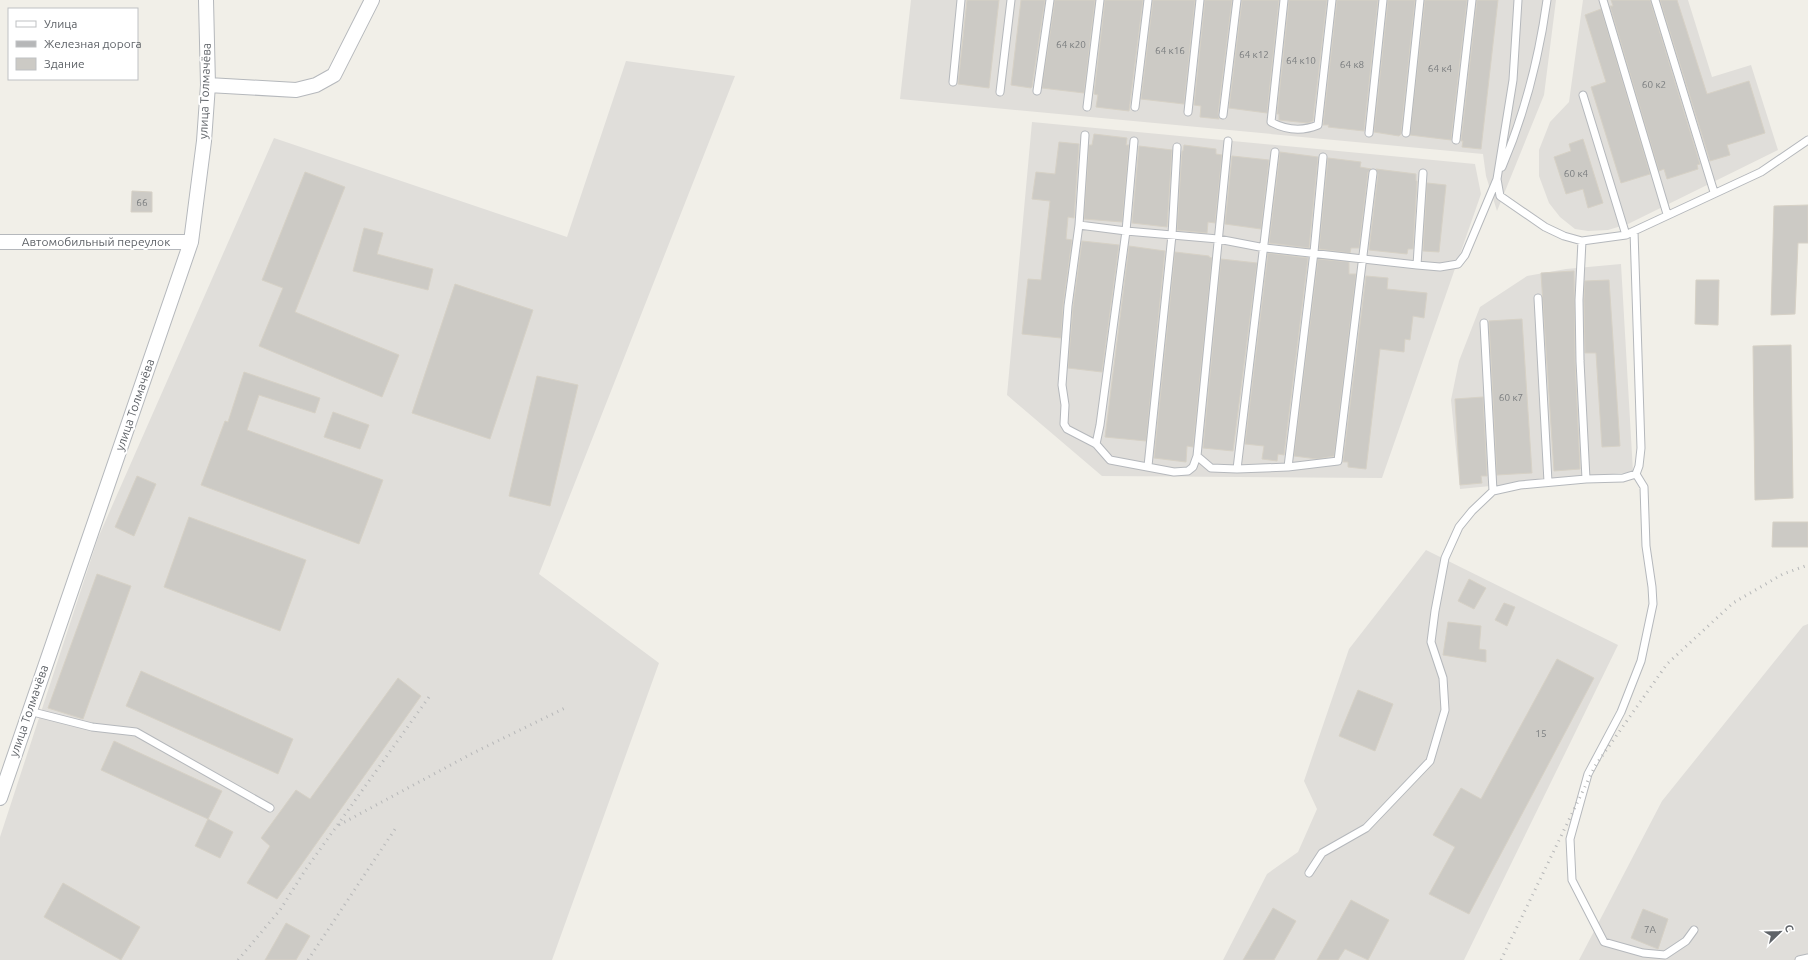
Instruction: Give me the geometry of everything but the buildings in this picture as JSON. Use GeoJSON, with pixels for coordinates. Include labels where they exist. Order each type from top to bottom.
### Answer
{"type":"FeatureCollection","features":[{"type":"Feature","properties":{"kind":"street","name":"улица Толмачёва"},"geometry":{"type":"LineString","coordinates":[[0,798],[191,242],[204,140],[208,85],[206,0]]}},
{"type":"Feature","properties":{"kind":"street"},"geometry":{"type":"LineString","coordinates":[[208,85],[296,90],[316,85],[334,75],[372,0]]}},
{"type":"Feature","properties":{"kind":"street","name":"Автомобильный переулок"},"geometry":{"type":"LineString","coordinates":[[0,242],[191,242]]}},
{"type":"Feature","properties":{"kind":"lane"},"geometry":{"type":"LineString","coordinates":[[953,82],[961,0]]}},
{"type":"Feature","properties":{"kind":"lane"},"geometry":{"type":"LineString","coordinates":[[1000,92],[1011,0]]}},
{"type":"Feature","properties":{"kind":"lane"},"geometry":{"type":"LineString","coordinates":[[1037,91],[1050,0]]}},
{"type":"Feature","properties":{"kind":"lane"},"geometry":{"type":"LineString","coordinates":[[1087,107],[1100,0]]}},
{"type":"Feature","properties":{"kind":"lane"},"geometry":{"type":"LineString","coordinates":[[1135,107],[1148,0]]}},
{"type":"Feature","properties":{"kind":"lane"},"geometry":{"type":"LineString","coordinates":[[1188,112],[1200,0]]}},
{"type":"Feature","properties":{"kind":"lane"},"geometry":{"type":"LineString","coordinates":[[1224,116],[1237,0]]}},
{"type":"Feature","properties":{"kind":"lane"},"geometry":{"type":"LineString","coordinates":[[1284,0],[1271,122],[1280,127],[1297,130],[1307,129],[1318,125],[1332,0]]}},
{"type":"Feature","properties":{"kind":"lane"},"geometry":{"type":"LineString","coordinates":[[1369,133],[1383,0]]}},
{"type":"Feature","properties":{"kind":"lane"},"geometry":{"type":"LineString","coordinates":[[1406,133],[1420,0]]}},
{"type":"Feature","properties":{"kind":"lane"},"geometry":{"type":"LineString","coordinates":[[1456,140],[1472,0]]}},
{"type":"Feature","properties":{"kind":"lane"},"geometry":{"type":"LineString","coordinates":[[1518,0],[1513,80],[1497,179],[1500,196],[1544,227],[1564,236],[1582,241],[1626,235],[1714,192],[1761,172],[1808,140]]}},
{"type":"Feature","properties":{"kind":"lane"},"geometry":{"type":"LineString","coordinates":[[1079,225],[1126,231],[1218,238],[1265,248],[1314,252],[1417,265],[1440,267],[1458,264],[1465,256],[1518,127],[1533,76],[1547,0]]}},
{"type":"Feature","properties":{"kind":"lane"},"geometry":{"type":"LineString","coordinates":[[1603,0],[1668,214]]}},
{"type":"Feature","properties":{"kind":"lane"},"geometry":{"type":"LineString","coordinates":[[1655,0],[1714,192]]}},
{"type":"Feature","properties":{"kind":"lane"},"geometry":{"type":"LineString","coordinates":[[1583,95],[1626,235]]}},
{"type":"Feature","properties":{"kind":"lane"},"geometry":{"type":"LineString","coordinates":[[1085,135],[1079,225],[1068,306],[1062,385],[1065,406],[1064,424],[1067,429],[1096,444],[1110,460],[1174,472],[1188,471],[1193,467],[1197,456],[1228,141]]}},
{"type":"Feature","properties":{"kind":"lane"},"geometry":{"type":"LineString","coordinates":[[1096,444],[1100,425],[1126,231],[1134,140]]}},
{"type":"Feature","properties":{"kind":"lane"},"geometry":{"type":"LineString","coordinates":[[1148,466],[1172,235],[1177,147]]}},
{"type":"Feature","properties":{"kind":"lane"},"geometry":{"type":"LineString","coordinates":[[1237,469],[1265,248],[1275,152]]}},
{"type":"Feature","properties":{"kind":"lane"},"geometry":{"type":"LineString","coordinates":[[1288,467],[1314,252],[1323,157]]}},
{"type":"Feature","properties":{"kind":"lane"},"geometry":{"type":"LineString","coordinates":[[1197,456],[1212,468],[1237,469],[1288,467],[1338,461],[1364,259],[1372,173]]}},
{"type":"Feature","properties":{"kind":"lane"},"geometry":{"type":"LineString","coordinates":[[1417,265],[1423,173]]}},
{"type":"Feature","properties":{"kind":"lane"},"geometry":{"type":"LineString","coordinates":[[1634,231],[1641,448],[1639,466],[1636,474]]}},
{"type":"Feature","properties":{"kind":"lane"},"geometry":{"type":"LineString","coordinates":[[1582,241],[1579,300],[1580,361],[1586,479]]}},
{"type":"Feature","properties":{"kind":"lane"},"geometry":{"type":"LineString","coordinates":[[1538,298],[1548,482]]}},
{"type":"Feature","properties":{"kind":"lane"},"geometry":{"type":"LineString","coordinates":[[1484,323],[1493,491]]}},
{"type":"Feature","properties":{"kind":"lane"},"geometry":{"type":"LineString","coordinates":[[1309,873],[1322,853],[1366,828],[1430,761],[1445,710],[1443,678],[1431,642],[1445,558],[1460,527],[1472,511],[1493,491],[1520,485],[1586,479],[1622,478],[1636,474]]}},
{"type":"Feature","properties":{"kind":"lane"},"geometry":{"type":"LineString","coordinates":[[1636,474],[1644,487],[1646,546],[1653,604],[1641,661],[1621,712],[1588,774],[1570,839],[1572,880],[1604,942],[1643,953],[1665,955],[1686,940],[1694,930]]}},
{"type":"Feature","properties":{"kind":"lane"},"geometry":{"type":"LineString","coordinates":[[29,712],[92,726],[136,732],[270,808]]}},
{"type":"Feature","properties":{"kind":"lane"},"geometry":{"type":"LineString","coordinates":[[1799,960],[1808,958]]}},
{"type":"Feature","properties":{"kind":"shaded area"},"geometry":{"type":"Polygon","coordinates":[[[911,0],[1556,0],[1544,95],[1497,211],[1486,176],[1483,154],[900,99],[911,0]]]}},
{"type":"Feature","properties":{"kind":"shaded area"},"geometry":{"type":"Polygon","coordinates":[[[1583,0],[1688,0],[1712,77],[1751,65],[1778,150],[1628,224],[1608,230],[1588,231],[1575,229],[1560,217],[1549,203],[1539,176],[1539,150],[1550,122],[1569,102],[1583,0]]]}},
{"type":"Feature","properties":{"kind":"shaded area"},"geometry":{"type":"Polygon","coordinates":[[[626,61],[735,76],[539,574],[659,663],[552,960],[0,960],[0,837],[98,538],[274,138],[567,237],[626,61]]]}},
{"type":"Feature","properties":{"kind":"shaded area"},"geometry":{"type":"Polygon","coordinates":[[[1032,122],[1475,164],[1481,194],[1382,478],[1102,476],[1007,395],[1032,122]]]}},
{"type":"Feature","properties":{"kind":"shaded area"},"geometry":{"type":"Polygon","coordinates":[[[1621,264],[1633,472],[1460,489],[1451,400],[1459,361],[1480,307],[1527,276],[1566,269],[1621,264]]]}},
{"type":"Feature","properties":{"kind":"shaded area"},"geometry":{"type":"Polygon","coordinates":[[[1426,550],[1618,645],[1464,960],[1223,960],[1267,874],[1298,852],[1317,809],[1304,781],[1349,649],[1426,550]]]}},
{"type":"Feature","properties":{"kind":"shaded area"},"geometry":{"type":"Polygon","coordinates":[[[1808,624],[1808,960],[1579,960],[1662,801],[1803,626],[1808,624]]]}},
{"type":"Feature","properties":{"kind":"railway"},"geometry":{"type":"LineString","coordinates":[[1501,960],[1595,766],[1667,664],[1733,603],[1783,574],[1808,565]]}},
{"type":"Feature","properties":{"kind":"railway"},"geometry":{"type":"LineString","coordinates":[[238,960],[280,910],[306,869],[429,697]]}},
{"type":"Feature","properties":{"kind":"railway"},"geometry":{"type":"LineString","coordinates":[[339,825],[473,753],[565,708]]}},
{"type":"Feature","properties":{"kind":"railway"},"geometry":{"type":"LineString","coordinates":[[308,960],[395,829]]}}]}
